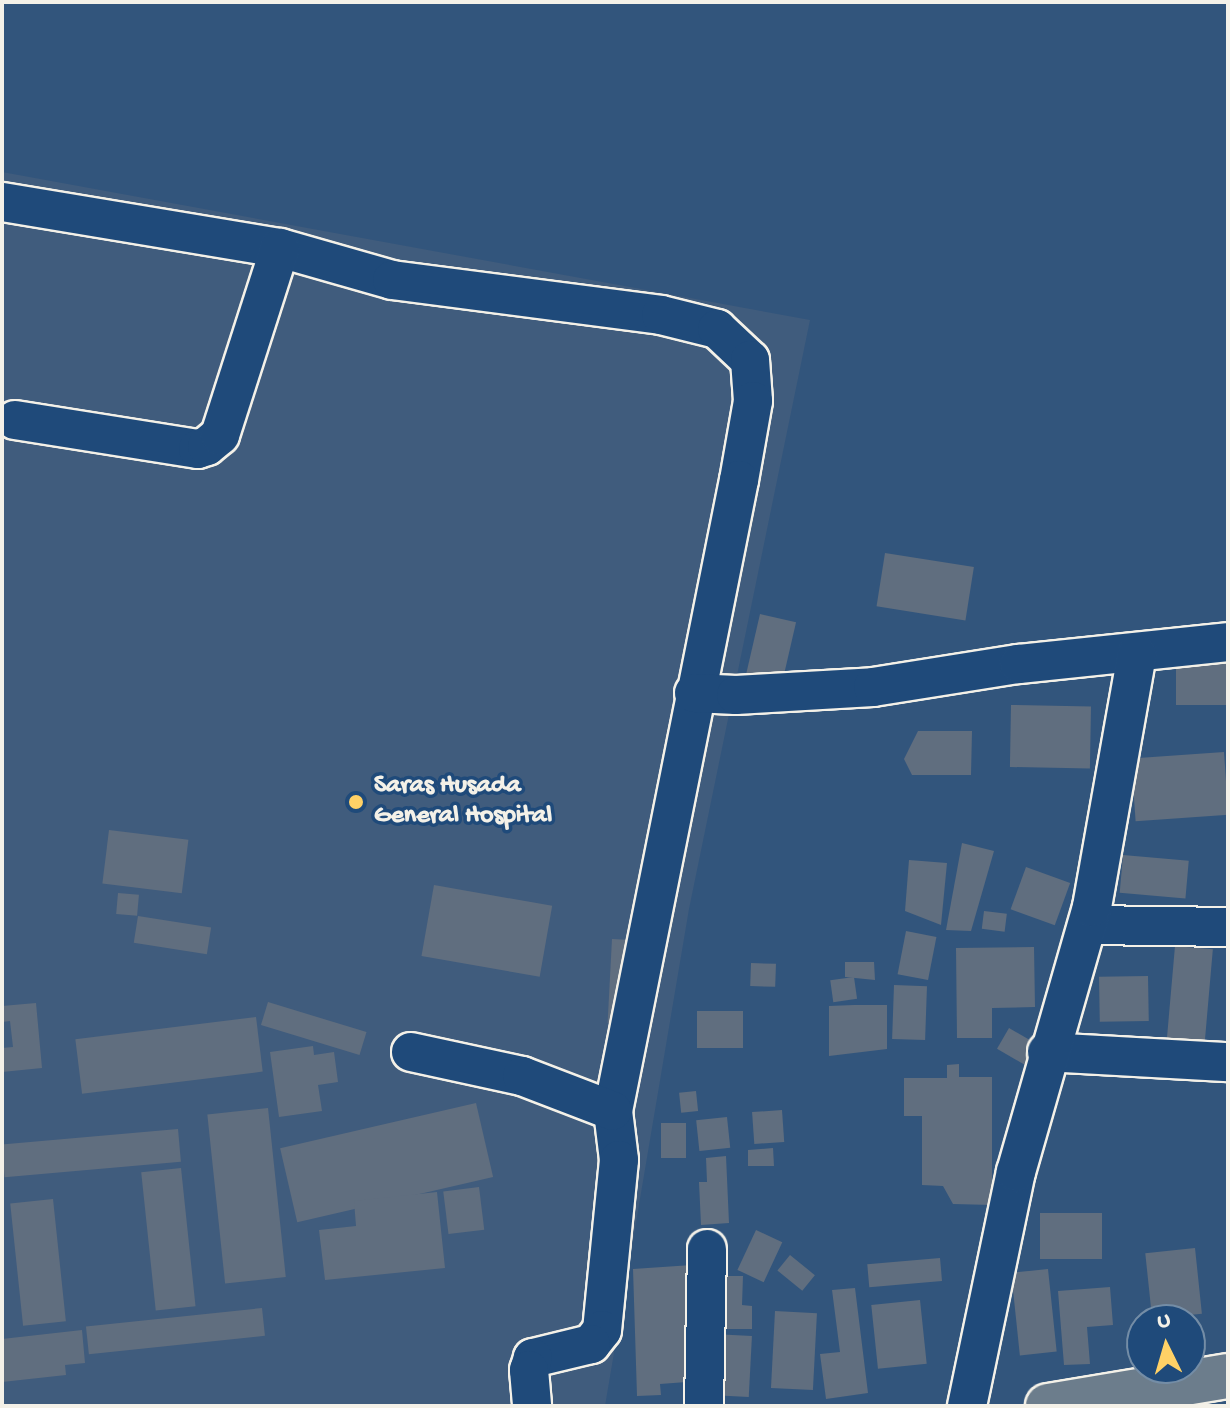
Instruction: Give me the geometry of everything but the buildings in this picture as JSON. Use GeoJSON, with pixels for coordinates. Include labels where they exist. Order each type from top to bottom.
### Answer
{"type":"FeatureCollection","features":[{"type":"Feature","properties":{"kind":"main road"},"geometry":{"type":"LineString","coordinates":[[1048,1406],[1228,1376]]}},
{"type":"Feature","properties":{"kind":"street"},"geometry":{"type":"LineString","coordinates":[[2,202],[280,248],[392,280],[661,315],[717,329],[750,360],[750,417],[613,1111],[619,1160],[602,1330],[591,1344],[533,1358],[532,1406]]}},
{"type":"Feature","properties":{"kind":"street"},"geometry":{"type":"LineString","coordinates":[[15,420],[198,449],[207,446],[220,435],[280,248]]}},
{"type":"Feature","properties":{"kind":"street"},"geometry":{"type":"LineString","coordinates":[[694,693],[736,695],[873,687],[1019,664],[1137,654],[1228,642]]}},
{"type":"Feature","properties":{"kind":"street"},"geometry":{"type":"LineString","coordinates":[[967,1406],[1016,1172],[1047,1052],[1088,925],[1137,654]]}},
{"type":"Feature","properties":{"kind":"street"},"geometry":{"type":"LineString","coordinates":[[1088,925],[1228,927]]}},
{"type":"Feature","properties":{"kind":"street"},"geometry":{"type":"LineString","coordinates":[[411,1052],[522,1076],[613,1111]]}},
{"type":"Feature","properties":{"kind":"street"},"geometry":{"type":"LineString","coordinates":[[1047,1052],[1228,1062]]}},
{"type":"Feature","properties":{"kind":"street"},"geometry":{"type":"LineString","coordinates":[[704,1406],[707,1249]]}},
{"type":"Feature","properties":{"kind":"shaded area","name":"Saras Husada General Hospital"},"geometry":{"type":"Polygon","coordinates":[[[2,172],[810,320],[689,909],[605,1406],[2,1406],[2,172]]]}},
{"type":"Feature","properties":{"kind":"place","name":"Saras Husada General Hospital"},"geometry":{"type":"Point","coordinates":[356,802]}}]}
